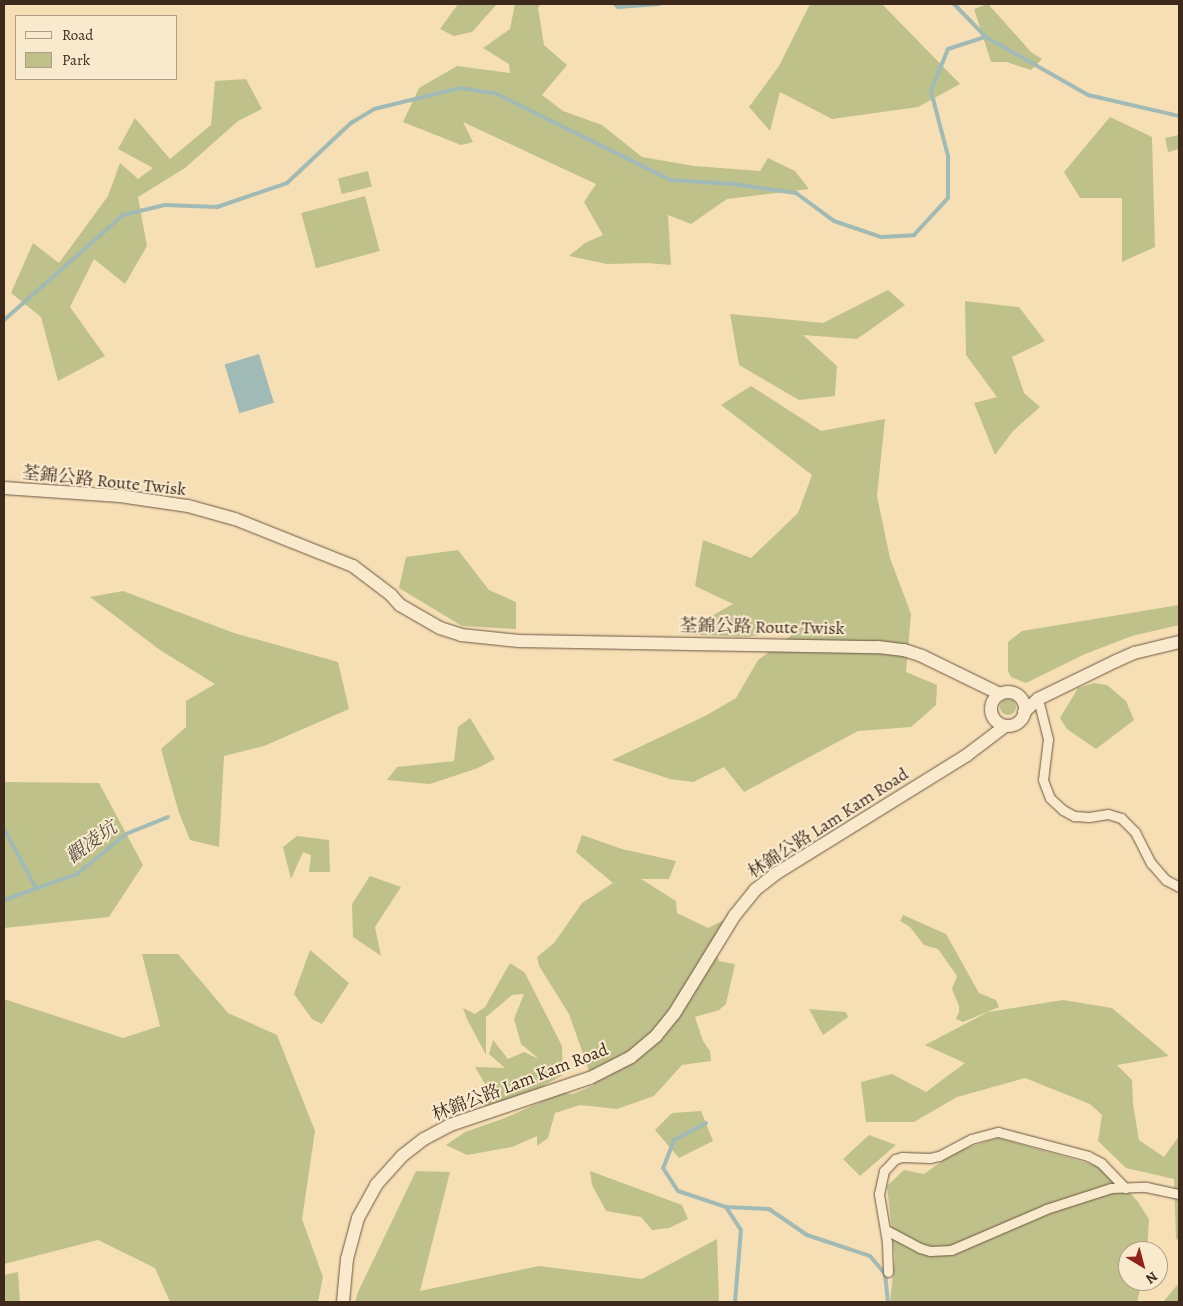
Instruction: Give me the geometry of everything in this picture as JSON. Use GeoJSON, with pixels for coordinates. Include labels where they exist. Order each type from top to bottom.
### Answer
{"type":"FeatureCollection","features":[{"type":"Feature","properties":{"kind":"main road","name":"荃錦公路 Route Twisk"},"geometry":{"type":"LineString","coordinates":[[4,488],[120,496],[188,506],[235,519],[353,566],[391,595],[400,605],[456,634],[519,640],[878,647],[904,650],[940,663],[981,686],[996,698]]}},
{"type":"Feature","properties":{"kind":"main road"},"geometry":{"type":"LineString","coordinates":[[1023,706],[1012,693],[996,698],[992,714],[1002,724],[1018,723],[1023,706],[1134,653],[1179,642]]}},
{"type":"Feature","properties":{"kind":"main road","name":"林錦公路 Lam Kam Road"},"geometry":{"type":"LineString","coordinates":[[343,1302],[349,1248],[361,1210],[376,1185],[402,1156],[424,1139],[450,1125],[579,1083],[631,1057],[656,1036],[674,1014],[738,910],[755,890],[777,873],[967,755],[1002,724]]}},
{"type":"Feature","properties":{"kind":"street"},"geometry":{"type":"LineString","coordinates":[[1038,699],[1048,739],[1043,780],[1050,798],[1063,810],[1074,816],[1089,817],[1108,814],[1121,818],[1135,832],[1151,863],[1166,880],[1179,887]]}},
{"type":"Feature","properties":{"kind":"street"},"geometry":{"type":"LineString","coordinates":[[888,1272],[886,1230],[879,1194],[884,1171],[895,1159],[902,1156],[930,1158],[939,1156],[971,1139],[998,1132],[1088,1156],[1101,1163],[1125,1188]]}},
{"type":"Feature","properties":{"kind":"street"},"geometry":{"type":"LineString","coordinates":[[886,1230],[920,1248],[930,1251],[951,1250],[1046,1209],[1111,1188],[1146,1187],[1179,1194]]}},
{"type":"Feature","properties":{"kind":"green space"},"geometry":{"type":"Polygon","coordinates":[[[458,4],[497,4],[472,32],[454,36],[440,29],[458,4]]]}},
{"type":"Feature","properties":{"kind":"green space"},"geometry":{"type":"Polygon","coordinates":[[[515,4],[541,4],[538,8],[544,45],[567,65],[542,95],[563,111],[602,125],[642,157],[694,166],[760,171],[768,158],[795,171],[809,189],[727,199],[691,224],[668,215],[671,265],[648,263],[607,264],[569,256],[585,243],[603,235],[584,202],[596,184],[463,122],[473,142],[461,145],[403,122],[419,88],[457,66],[510,73],[509,64],[483,48],[510,29],[515,4]]]}},
{"type":"Feature","properties":{"kind":"green space"},"geometry":{"type":"Polygon","coordinates":[[[810,4],[882,4],[960,84],[918,107],[832,119],[780,92],[770,131],[749,107],[779,66],[810,4]]]}},
{"type":"Feature","properties":{"kind":"green space"},"geometry":{"type":"Polygon","coordinates":[[[988,4],[1031,52],[1042,59],[1031,70],[1006,62],[991,62],[974,9],[988,4]]]}},
{"type":"Feature","properties":{"kind":"green space"},"geometry":{"type":"Polygon","coordinates":[[[246,79],[262,109],[238,121],[185,168],[138,197],[147,246],[125,284],[94,259],[70,307],[105,356],[58,381],[41,317],[11,293],[33,243],[59,263],[108,196],[120,163],[138,179],[153,168],[118,149],[135,118],[170,159],[211,125],[215,81],[246,79]]]}},
{"type":"Feature","properties":{"kind":"green space"},"geometry":{"type":"Polygon","coordinates":[[[1110,117],[1152,137],[1155,247],[1122,262],[1122,198],[1080,198],[1064,172],[1110,117]]]}},
{"type":"Feature","properties":{"kind":"green space"},"geometry":{"type":"Polygon","coordinates":[[[1179,135],[1179,149],[1168,152],[1165,138],[1179,135]]]}},
{"type":"Feature","properties":{"kind":"green space"},"geometry":{"type":"Polygon","coordinates":[[[368,171],[372,187],[342,194],[338,178],[368,171]]]}},
{"type":"Feature","properties":{"kind":"green space"},"geometry":{"type":"Polygon","coordinates":[[[365,196],[380,251],[316,268],[301,213],[365,196]]]}},
{"type":"Feature","properties":{"kind":"green space"},"geometry":{"type":"Polygon","coordinates":[[[888,290],[905,305],[857,339],[803,335],[837,366],[835,396],[799,400],[739,365],[730,314],[823,323],[888,290]]]}},
{"type":"Feature","properties":{"kind":"green space"},"geometry":{"type":"Polygon","coordinates":[[[965,301],[1019,307],[1045,341],[1012,357],[1024,393],[1040,407],[1013,431],[995,455],[974,403],[997,397],[966,355],[965,301]]]}},
{"type":"Feature","properties":{"kind":"green space"},"geometry":{"type":"Polygon","coordinates":[[[751,386],[821,431],[885,419],[877,496],[890,558],[911,614],[906,672],[937,685],[936,705],[911,727],[858,731],[744,792],[724,767],[693,782],[670,779],[612,760],[705,716],[736,698],[758,660],[796,632],[781,631],[748,637],[679,634],[733,604],[695,586],[703,540],[751,558],[798,513],[812,475],[721,405],[751,386]]]}},
{"type":"Feature","properties":{"kind":"green space"},"geometry":{"type":"Polygon","coordinates":[[[458,550],[489,590],[516,602],[516,629],[462,626],[399,588],[406,557],[458,550]]]}},
{"type":"Feature","properties":{"kind":"green space"},"geometry":{"type":"Polygon","coordinates":[[[123,591],[234,633],[338,662],[349,709],[264,746],[224,756],[219,847],[190,840],[179,813],[161,749],[186,727],[186,701],[215,684],[160,650],[90,597],[123,591]]]}},
{"type":"Feature","properties":{"kind":"green space"},"geometry":{"type":"Polygon","coordinates":[[[1179,605],[1179,625],[1132,636],[1085,654],[1026,683],[1011,677],[1008,671],[1008,642],[1022,631],[1179,605]]]}},
{"type":"Feature","properties":{"kind":"green space"},"geometry":{"type":"Polygon","coordinates":[[[1094,683],[1107,685],[1126,701],[1134,720],[1096,749],[1067,729],[1060,718],[1078,688],[1094,683]]]}},
{"type":"Feature","properties":{"kind":"green space"},"geometry":{"type":"Polygon","coordinates":[[[1005,699],[1011,699],[1016,704],[1014,713],[1005,715],[1000,710],[1000,704],[1005,699]]]}},
{"type":"Feature","properties":{"kind":"green space"},"geometry":{"type":"Polygon","coordinates":[[[470,718],[495,759],[478,768],[430,784],[387,780],[397,767],[454,761],[458,727],[470,718]]]}},
{"type":"Feature","properties":{"kind":"green space"},"geometry":{"type":"Polygon","coordinates":[[[4,782],[99,783],[143,865],[109,917],[4,928],[4,782]]]}},
{"type":"Feature","properties":{"kind":"green space"},"geometry":{"type":"Polygon","coordinates":[[[582,835],[622,849],[676,861],[669,879],[641,879],[676,901],[677,913],[708,928],[724,920],[727,914],[731,915],[712,945],[719,961],[735,964],[726,1004],[719,1010],[695,1017],[703,1041],[710,1051],[711,1061],[682,1065],[654,1096],[617,1109],[580,1105],[555,1113],[548,1138],[537,1146],[537,1136],[512,1147],[467,1155],[446,1145],[465,1132],[505,1118],[561,1093],[573,1094],[594,1085],[569,1014],[539,966],[537,957],[554,943],[582,903],[613,883],[576,852],[582,835]]]}},
{"type":"Feature","properties":{"kind":"green space"},"geometry":{"type":"Polygon","coordinates":[[[297,836],[329,840],[330,872],[309,872],[311,855],[303,852],[291,879],[283,847],[297,836]]]}},
{"type":"Feature","properties":{"kind":"green space"},"geometry":{"type":"Polygon","coordinates":[[[370,876],[401,887],[375,927],[381,956],[353,937],[352,904],[370,876]]]}},
{"type":"Feature","properties":{"kind":"green space"},"geometry":{"type":"Polygon","coordinates":[[[903,915],[946,934],[979,993],[996,1000],[999,1007],[963,1022],[956,1019],[959,1006],[952,989],[957,976],[938,949],[924,945],[910,927],[900,921],[903,915]]]}},
{"type":"Feature","properties":{"kind":"green space"},"geometry":{"type":"Polygon","coordinates":[[[310,950],[349,983],[322,1024],[312,1019],[294,994],[310,950]]]}},
{"type":"Feature","properties":{"kind":"green space"},"geometry":{"type":"Polygon","coordinates":[[[142,954],[178,954],[228,1013],[277,1035],[315,1131],[302,1219],[323,1277],[318,1302],[170,1302],[155,1268],[98,1240],[4,1264],[4,999],[123,1038],[160,1026],[142,954]]]}},
{"type":"Feature","properties":{"kind":"green space"},"geometry":{"type":"Polygon","coordinates":[[[510,963],[525,973],[562,1046],[563,1075],[543,1086],[518,1106],[482,1106],[489,1091],[475,1067],[505,1068],[489,1054],[493,1040],[508,1059],[524,1052],[539,1059],[521,1044],[514,1019],[524,994],[512,995],[486,1017],[486,1055],[463,1008],[475,1014],[485,1007],[510,963]]]}},
{"type":"Feature","properties":{"kind":"green space"},"geometry":{"type":"Polygon","coordinates":[[[1063,1000],[1112,1008],[1169,1056],[1117,1065],[1132,1080],[1133,1104],[1139,1140],[1164,1157],[1179,1136],[1179,1240],[1176,1239],[1174,1179],[1126,1168],[1098,1141],[1102,1115],[1090,1104],[1025,1078],[957,1097],[914,1122],[866,1122],[861,1082],[892,1074],[926,1092],[965,1063],[925,1045],[988,1012],[1063,1000]]]}},
{"type":"Feature","properties":{"kind":"green space"},"geometry":{"type":"Polygon","coordinates":[[[809,1009],[846,1012],[848,1017],[823,1035],[809,1009]]]}},
{"type":"Feature","properties":{"kind":"green space"},"geometry":{"type":"Polygon","coordinates":[[[701,1111],[713,1141],[679,1158],[655,1130],[672,1113],[701,1111]]]}},
{"type":"Feature","properties":{"kind":"green space"},"geometry":{"type":"Polygon","coordinates":[[[869,1135],[896,1145],[860,1176],[843,1159],[869,1135]]]}},
{"type":"Feature","properties":{"kind":"green space"},"geometry":{"type":"Polygon","coordinates":[[[998,1138],[1109,1169],[1138,1202],[1149,1219],[1148,1241],[1118,1241],[1118,1291],[1140,1291],[1137,1302],[890,1302],[895,1258],[887,1186],[904,1170],[924,1174],[956,1151],[998,1138]]]}},
{"type":"Feature","properties":{"kind":"green space"},"geometry":{"type":"Polygon","coordinates":[[[416,1171],[450,1172],[420,1291],[539,1266],[642,1279],[717,1239],[719,1302],[355,1302],[358,1292],[416,1171]]]}},
{"type":"Feature","properties":{"kind":"green space"},"geometry":{"type":"Polygon","coordinates":[[[590,1171],[682,1205],[688,1219],[669,1228],[652,1230],[641,1217],[606,1211],[592,1185],[590,1171]]]}},
{"type":"Feature","properties":{"kind":"green space"},"geometry":{"type":"Polygon","coordinates":[[[18,1272],[20,1302],[4,1302],[4,1275],[18,1272]]]}},
{"type":"Feature","properties":{"kind":"green space"},"geometry":{"type":"Polygon","coordinates":[[[1179,1283],[1179,1302],[1163,1302],[1179,1283]]]}},
{"type":"Feature","properties":{"kind":"water"},"geometry":{"type":"Polygon","coordinates":[[[259,354],[274,403],[239,413],[225,365],[259,354]]]}},
{"type":"Feature","properties":{"kind":"waterway"},"geometry":{"type":"LineString","coordinates":[[615,4],[618,7],[659,4]]}},
{"type":"Feature","properties":{"kind":"waterway"},"geometry":{"type":"LineString","coordinates":[[954,4],[986,37]]}},
{"type":"Feature","properties":{"kind":"waterway"},"geometry":{"type":"LineString","coordinates":[[4,320],[123,215],[165,205],[217,207],[287,183],[351,123],[374,109],[460,88],[497,94],[670,180],[733,184],[796,193],[834,221],[881,237],[914,235],[948,198],[948,156],[931,91],[948,49],[986,37],[1088,95],[1179,116]]}},
{"type":"Feature","properties":{"kind":"waterway","name":"觀凌坑"},"geometry":{"type":"LineString","coordinates":[[4,900],[77,874],[126,834],[168,817]]}},
{"type":"Feature","properties":{"kind":"waterway"},"geometry":{"type":"LineString","coordinates":[[4,829],[36,888]]}},
{"type":"Feature","properties":{"kind":"waterway"},"geometry":{"type":"LineString","coordinates":[[706,1123],[674,1140],[663,1168],[678,1191],[726,1207],[769,1209],[807,1235],[870,1256],[885,1274],[888,1302]]}},
{"type":"Feature","properties":{"kind":"waterway"},"geometry":{"type":"LineString","coordinates":[[726,1207],[741,1230],[735,1302]]}}]}
